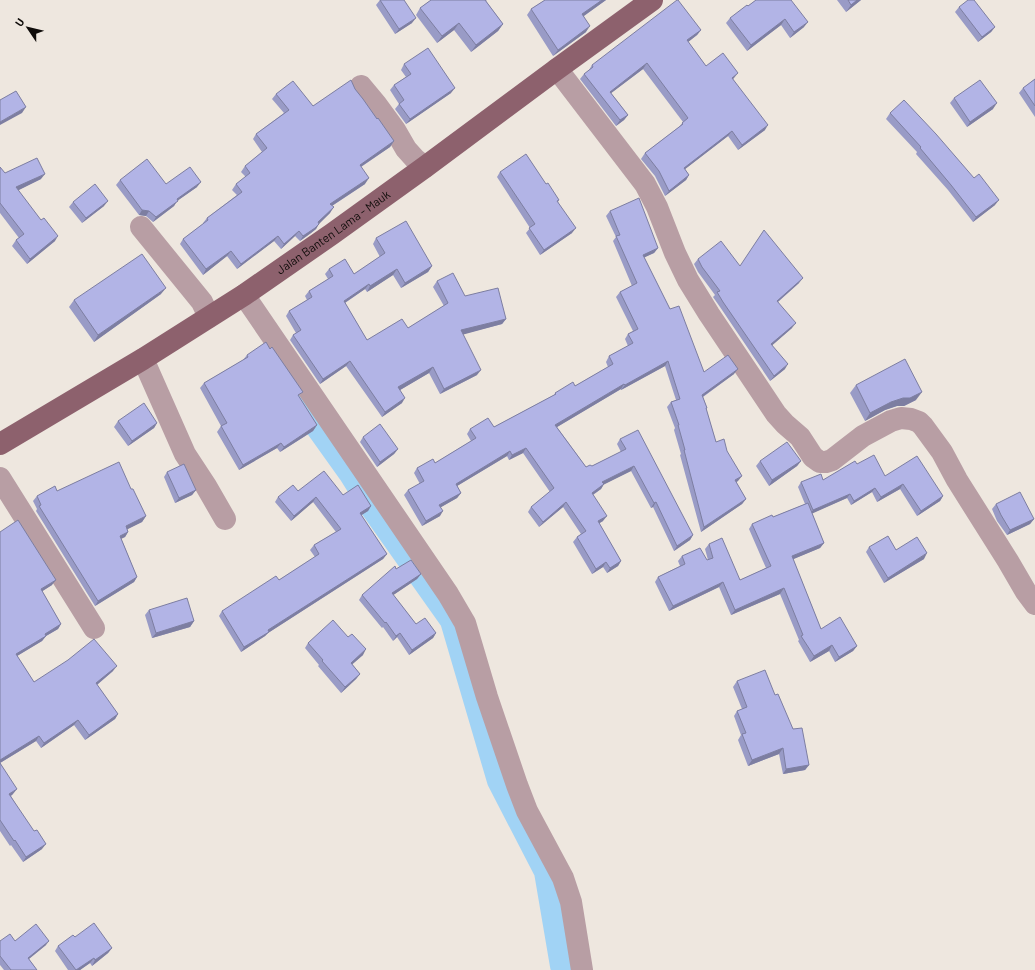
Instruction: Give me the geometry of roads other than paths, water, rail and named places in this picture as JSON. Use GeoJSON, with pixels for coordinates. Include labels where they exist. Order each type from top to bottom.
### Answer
{"type":"FeatureCollection","features":[{"type":"Feature","properties":{"kind":"main road","name":"Jalan Banten Lama - Mauk"},"geometry":{"type":"LineString","coordinates":[[0,444],[143,359],[244,295],[425,167],[652,0]]}},
{"type":"Feature","properties":{"kind":"street"},"geometry":{"type":"LineString","coordinates":[[557,69],[645,184],[657,207],[672,247],[688,280],[776,414],[800,437],[813,457],[820,462],[832,460],[864,436],[891,421],[901,418],[919,422],[942,452],[1026,592],[1035,604]]}},
{"type":"Feature","properties":{"kind":"street"},"geometry":{"type":"LineString","coordinates":[[361,86],[391,125],[406,149],[425,167]]}},
{"type":"Feature","properties":{"kind":"street"},"geometry":{"type":"LineString","coordinates":[[141,226],[202,302],[209,317]]}},
{"type":"Feature","properties":{"kind":"street"},"geometry":{"type":"LineString","coordinates":[[244,295],[448,594],[465,623],[487,697],[517,785],[527,811],[563,878],[571,902],[582,970]]}},
{"type":"Feature","properties":{"kind":"street"},"geometry":{"type":"LineString","coordinates":[[143,359],[185,454],[225,519]]}},
{"type":"Feature","properties":{"kind":"street"},"geometry":{"type":"LineString","coordinates":[[0,478],[94,628]]}},
{"type":"Feature","properties":{"kind":"waterway"},"geometry":{"type":"LineString","coordinates":[[284,372],[314,424],[451,621],[498,781],[545,872],[561,966],[563,970]]}}]}
